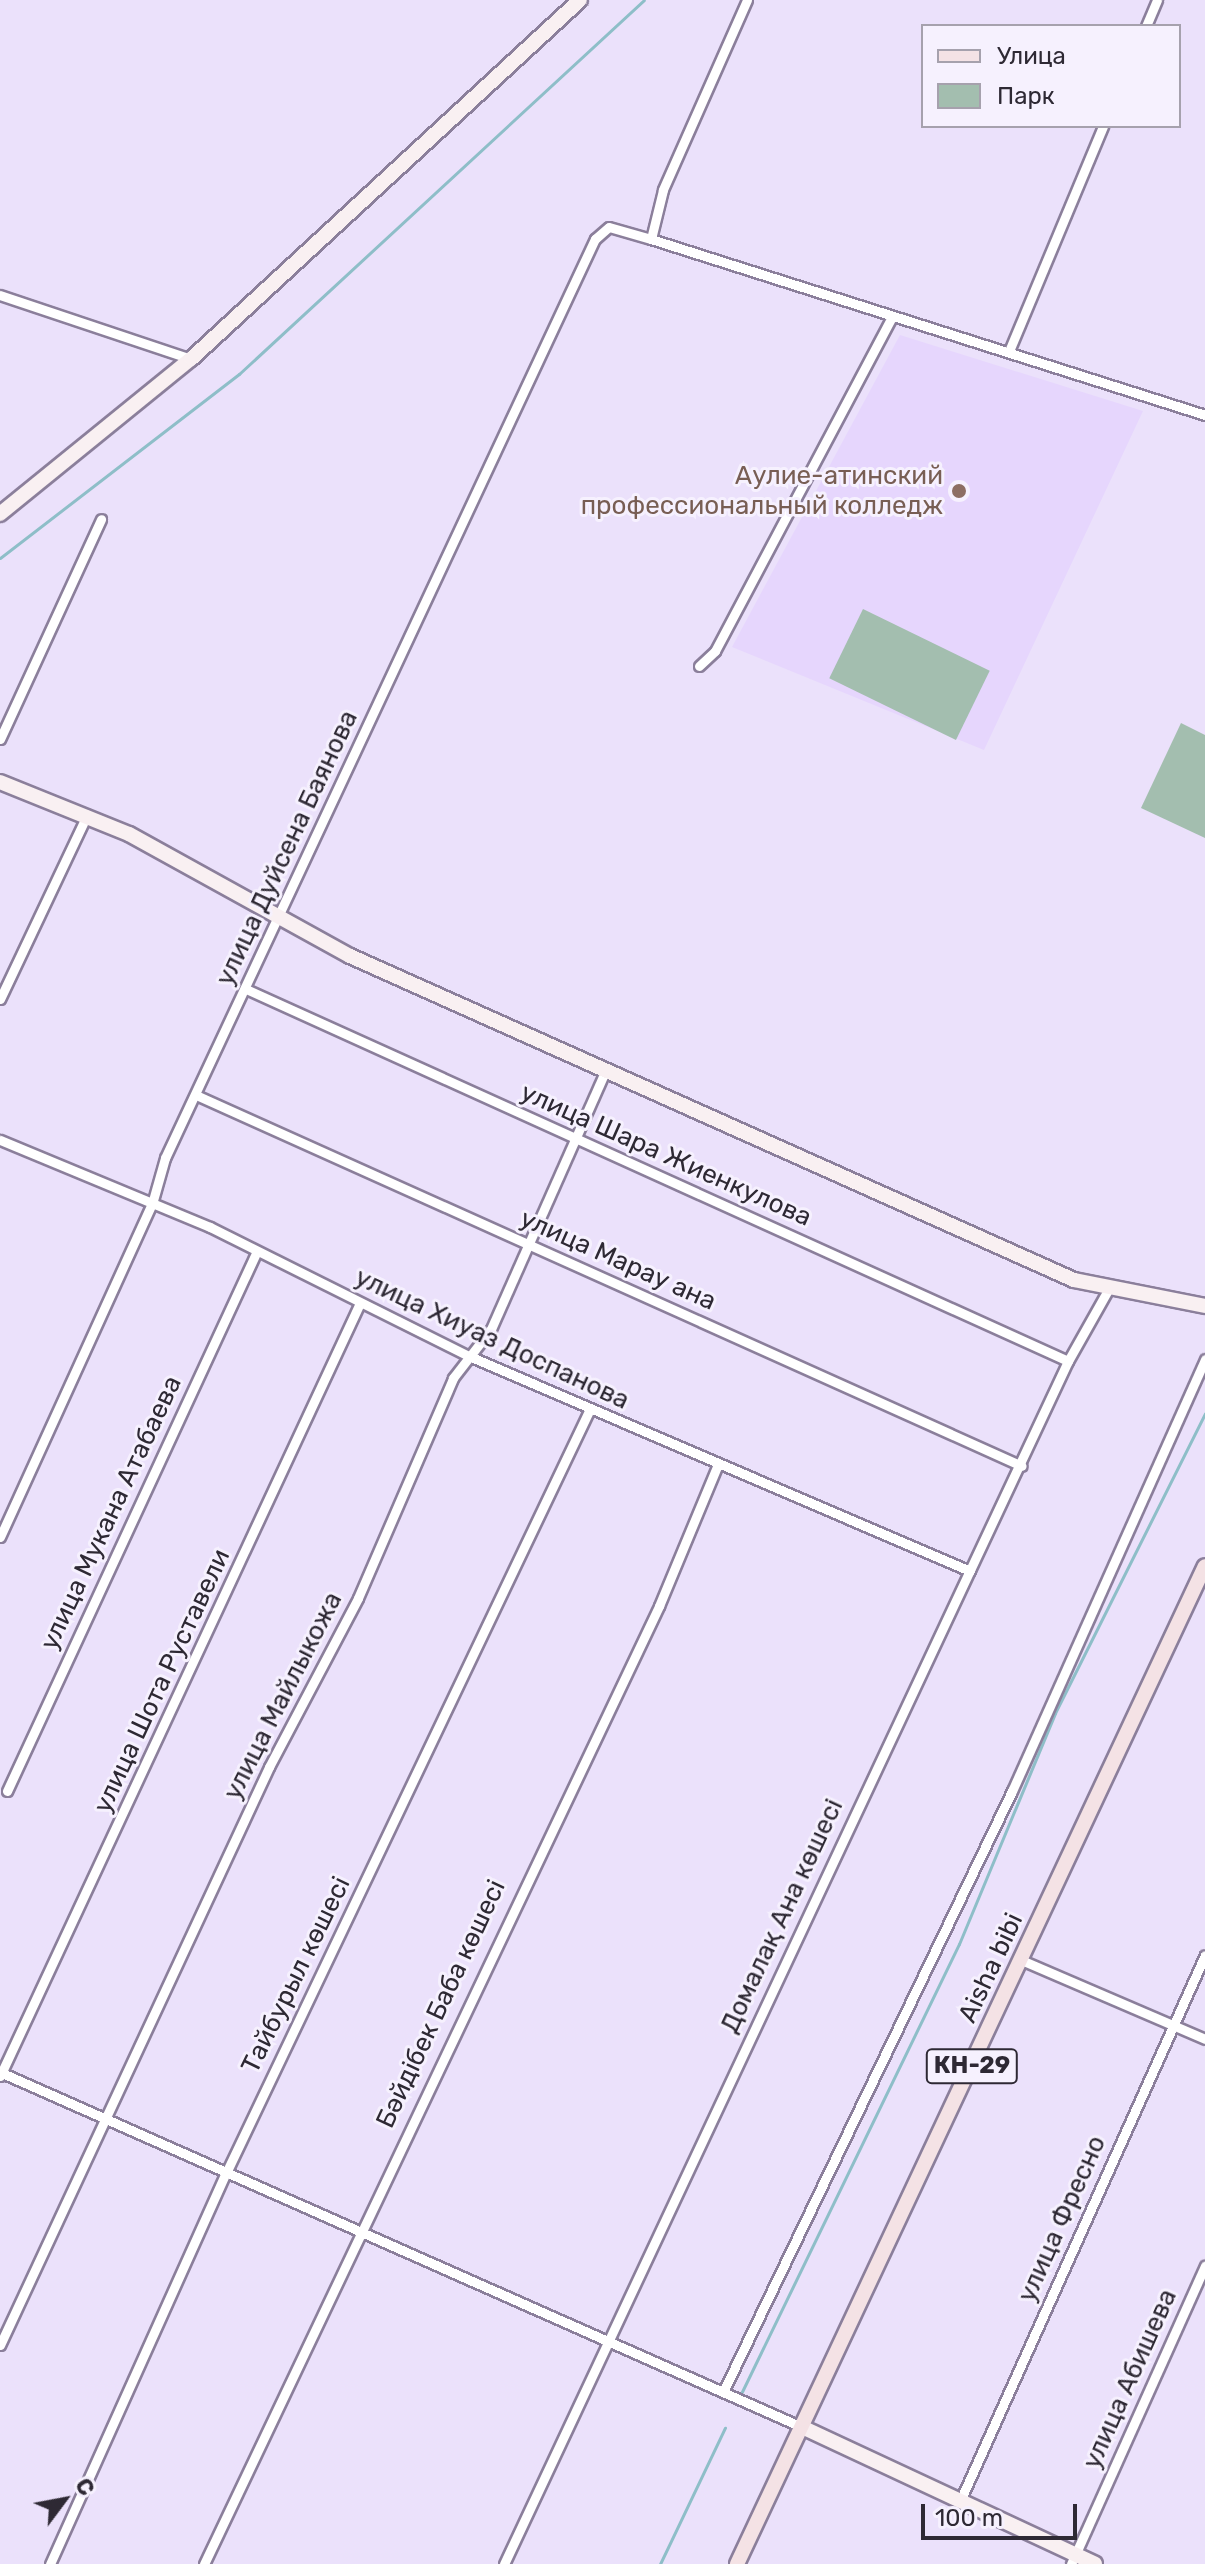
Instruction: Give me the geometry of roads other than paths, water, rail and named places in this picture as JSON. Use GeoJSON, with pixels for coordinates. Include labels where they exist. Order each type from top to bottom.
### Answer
{"type":"FeatureCollection","features":[{"type":"Feature","properties":{"kind":"main road","name":"Aisha bibi"},"geometry":{"type":"LineString","coordinates":[[737,2564],[804,2428],[1205,1566]]}},
{"type":"Feature","properties":{"kind":"street"},"geometry":{"type":"LineString","coordinates":[[0,514],[191,359],[580,0]]}},
{"type":"Feature","properties":{"kind":"street"},"geometry":{"type":"LineString","coordinates":[[747,0],[663,190],[651,239],[1205,415]]}},
{"type":"Feature","properties":{"kind":"street"},"geometry":{"type":"LineString","coordinates":[[1147,24],[1157,0]]}},
{"type":"Feature","properties":{"kind":"street"},"geometry":{"type":"LineString","coordinates":[[1009,351],[1102,128]]}},
{"type":"Feature","properties":{"kind":"street","name":"улица Дуйсена Баянова"},"geometry":{"type":"LineString","coordinates":[[0,1537],[152,1204],[196,1095],[281,920],[595,239],[609,227],[651,239]]}},
{"type":"Feature","properties":{"kind":"street"},"geometry":{"type":"LineString","coordinates":[[0,295],[191,359]]}},
{"type":"Feature","properties":{"kind":"street"},"geometry":{"type":"LineString","coordinates":[[699,666],[715,651],[892,316]]}},
{"type":"Feature","properties":{"kind":"street"},"geometry":{"type":"LineString","coordinates":[[0,739],[101,519]]}},
{"type":"Feature","properties":{"kind":"street"},"geometry":{"type":"LineString","coordinates":[[0,782],[87,815],[281,920],[606,1069],[1108,1290],[1205,1306]]}},
{"type":"Feature","properties":{"kind":"street"},"geometry":{"type":"LineString","coordinates":[[0,999],[87,815]]}},
{"type":"Feature","properties":{"kind":"street","name":"улица Шара Жиенкулова"},"geometry":{"type":"LineString","coordinates":[[246,989],[1068,1361]]}},
{"type":"Feature","properties":{"kind":"street","name":"улица Майлыкожа"},"geometry":{"type":"LineString","coordinates":[[0,2345],[469,1356],[491,1329],[526,1243],[576,1140],[606,1069]]}},
{"type":"Feature","properties":{"kind":"street","name":"улица Марау ана"},"geometry":{"type":"LineString","coordinates":[[196,1095],[1022,1466]]}},
{"type":"Feature","properties":{"kind":"street","name":"улица Хиуаз Доспанова"},"geometry":{"type":"LineString","coordinates":[[0,1140],[152,1204],[469,1356],[970,1571]]}},
{"type":"Feature","properties":{"kind":"street","name":"улица Мукана Атабаева"},"geometry":{"type":"LineString","coordinates":[[7,1791],[256,1253]]}},
{"type":"Feature","properties":{"kind":"street","name":"Домалақ Ана көшесі"},"geometry":{"type":"LineString","coordinates":[[504,2564],[1022,1466],[1068,1361],[1108,1290]]}},
{"type":"Feature","properties":{"kind":"street","name":"улица Шота Руставели"},"geometry":{"type":"LineString","coordinates":[[1,2073],[360,1303]]}},
{"type":"Feature","properties":{"kind":"street"},"geometry":{"type":"LineString","coordinates":[[726,2393],[1012,1791],[1205,1359]]}},
{"type":"Feature","properties":{"kind":"street","name":"Тайбурыл көшесі"},"geometry":{"type":"LineString","coordinates":[[50,2564],[226,2173],[590,1409]]}},
{"type":"Feature","properties":{"kind":"street","name":"Бәйдібек Баба көшесі"},"geometry":{"type":"LineString","coordinates":[[204,2564],[659,1606],[718,1464]]}},
{"type":"Feature","properties":{"kind":"street","name":"улица Фресно"},"geometry":{"type":"LineString","coordinates":[[960,2501],[1205,1955]]}},
{"type":"Feature","properties":{"kind":"street"},"geometry":{"type":"LineString","coordinates":[[1021,1960],[1205,2039]]}},
{"type":"Feature","properties":{"kind":"street"},"geometry":{"type":"LineString","coordinates":[[1,2073],[609,2344],[761,2408],[960,2501],[1073,2559],[1095,2564]]}},
{"type":"Feature","properties":{"kind":"street","name":"улица Абишева"},"geometry":{"type":"LineString","coordinates":[[1073,2559],[1205,2266]]}},
{"type":"Feature","properties":{"kind":"waterway"},"geometry":{"type":"LineString","coordinates":[[0,558],[239,374],[644,0]]}},
{"type":"Feature","properties":{"kind":"waterway"},"geometry":{"type":"LineString","coordinates":[[736,2404],[959,1944],[1055,1713],[1205,1414]]}},
{"type":"Feature","properties":{"kind":"waterway"},"geometry":{"type":"LineString","coordinates":[[660,2564],[725,2428]]}},
{"type":"Feature","properties":{"kind":"place","name":"Аулие-атинский профессиональный колледж"},"geometry":{"type":"Point","coordinates":[959,491]}}]}
